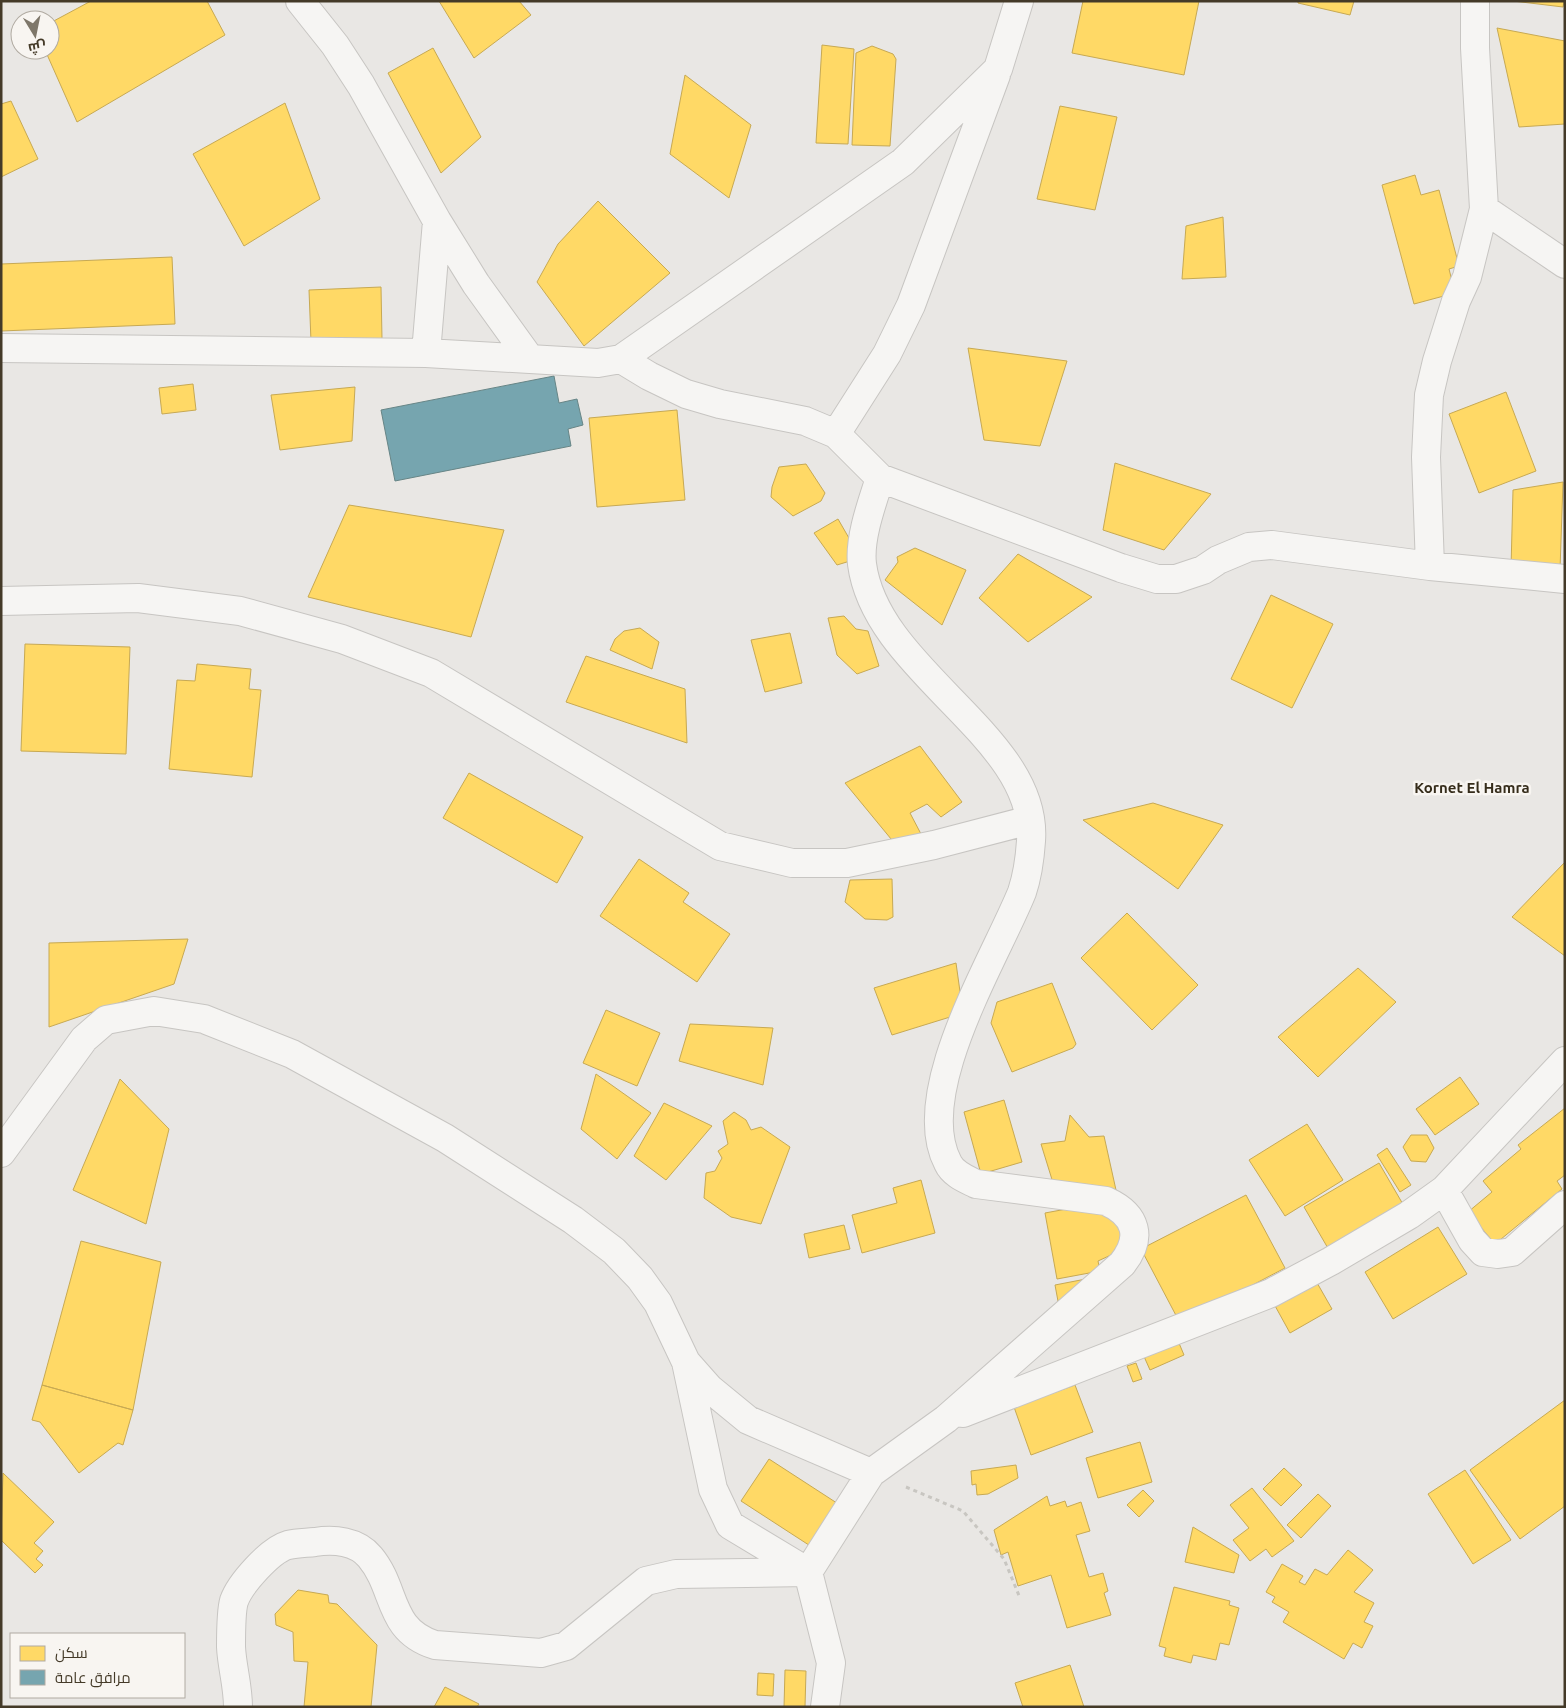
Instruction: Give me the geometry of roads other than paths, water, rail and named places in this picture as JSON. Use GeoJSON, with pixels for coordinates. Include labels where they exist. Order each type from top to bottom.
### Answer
{"type":"FeatureCollection","features":[{"type":"Feature","properties":{"kind":"street"},"geometry":{"type":"LineString","coordinates":[[300,1],[335,45],[361,85],[437,221],[476,284],[530,359]]}},
{"type":"Feature","properties":{"kind":"street"},"geometry":{"type":"LineString","coordinates":[[836,434],[887,354],[911,305],[998,69],[1019,1]]}},
{"type":"Feature","properties":{"kind":"street"},"geometry":{"type":"LineString","coordinates":[[1430,566],[1426,457],[1429,395],[1437,361],[1456,301],[1467,277],[1484,209],[1475,48],[1475,1]]}},
{"type":"Feature","properties":{"kind":"street"},"geometry":{"type":"LineString","coordinates":[[1,348],[426,353],[598,363],[621,359],[903,162],[998,69]]}},
{"type":"Feature","properties":{"kind":"street"},"geometry":{"type":"LineString","coordinates":[[1484,209],[1565,264]]}},
{"type":"Feature","properties":{"kind":"street"},"geometry":{"type":"LineString","coordinates":[[426,353],[437,221]]}},
{"type":"Feature","properties":{"kind":"street"},"geometry":{"type":"LineString","coordinates":[[621,359],[649,376],[686,394],[720,404],[805,421],[836,434],[880,478],[1121,568],[1157,579],[1176,579],[1191,575],[1249,547],[1272,545],[1430,566],[1565,579]]}},
{"type":"Feature","properties":{"kind":"street"},"geometry":{"type":"LineString","coordinates":[[808,1572],[871,1473],[946,1419],[1122,1264],[1131,1253],[1134,1237],[1133,1224],[1121,1208],[1106,1202],[976,1184],[959,1176],[948,1164],[940,1137],[938,1114],[942,1091],[962,1024],[1023,890],[1031,840],[1030,820],[1027,802],[1013,773],[980,730],[893,637],[868,592],[862,562],[867,521],[880,478]]}},
{"type":"Feature","properties":{"kind":"street"},"geometry":{"type":"LineString","coordinates":[[1,601],[138,598],[240,611],[342,639],[431,673],[720,846],[792,863],[847,863],[934,845],[1030,820]]}},
{"type":"Feature","properties":{"kind":"street"},"geometry":{"type":"LineString","coordinates":[[1,1153],[84,1039],[106,1020],[154,1010],[204,1019],[292,1054],[444,1138],[574,1220],[614,1251],[640,1278],[674,1332],[686,1362],[713,1489],[730,1525],[808,1572],[831,1663],[825,1707]]}},
{"type":"Feature","properties":{"kind":"street"},"geometry":{"type":"LineString","coordinates":[[946,1419],[1271,1293],[1331,1261],[1401,1220],[1444,1190],[1565,1061]]}},
{"type":"Feature","properties":{"kind":"street"},"geometry":{"type":"LineString","coordinates":[[1444,1190],[1472,1240],[1483,1252],[1498,1254],[1512,1252],[1565,1204]]}},
{"type":"Feature","properties":{"kind":"street"},"geometry":{"type":"LineString","coordinates":[[686,1362],[709,1388],[748,1420],[871,1473]]}},
{"type":"Feature","properties":{"kind":"street"},"geometry":{"type":"LineString","coordinates":[[238,1707],[231,1647],[234,1601],[260,1563],[287,1546],[326,1540],[353,1544],[370,1557],[406,1628],[420,1640],[435,1645],[541,1653],[566,1646],[646,1581],[676,1574],[808,1572]]}},
{"type":"Feature","properties":{"kind":"district","name":"Kornet El Hamra"},"geometry":{"type":"Point","coordinates":[1472,788]}}]}
